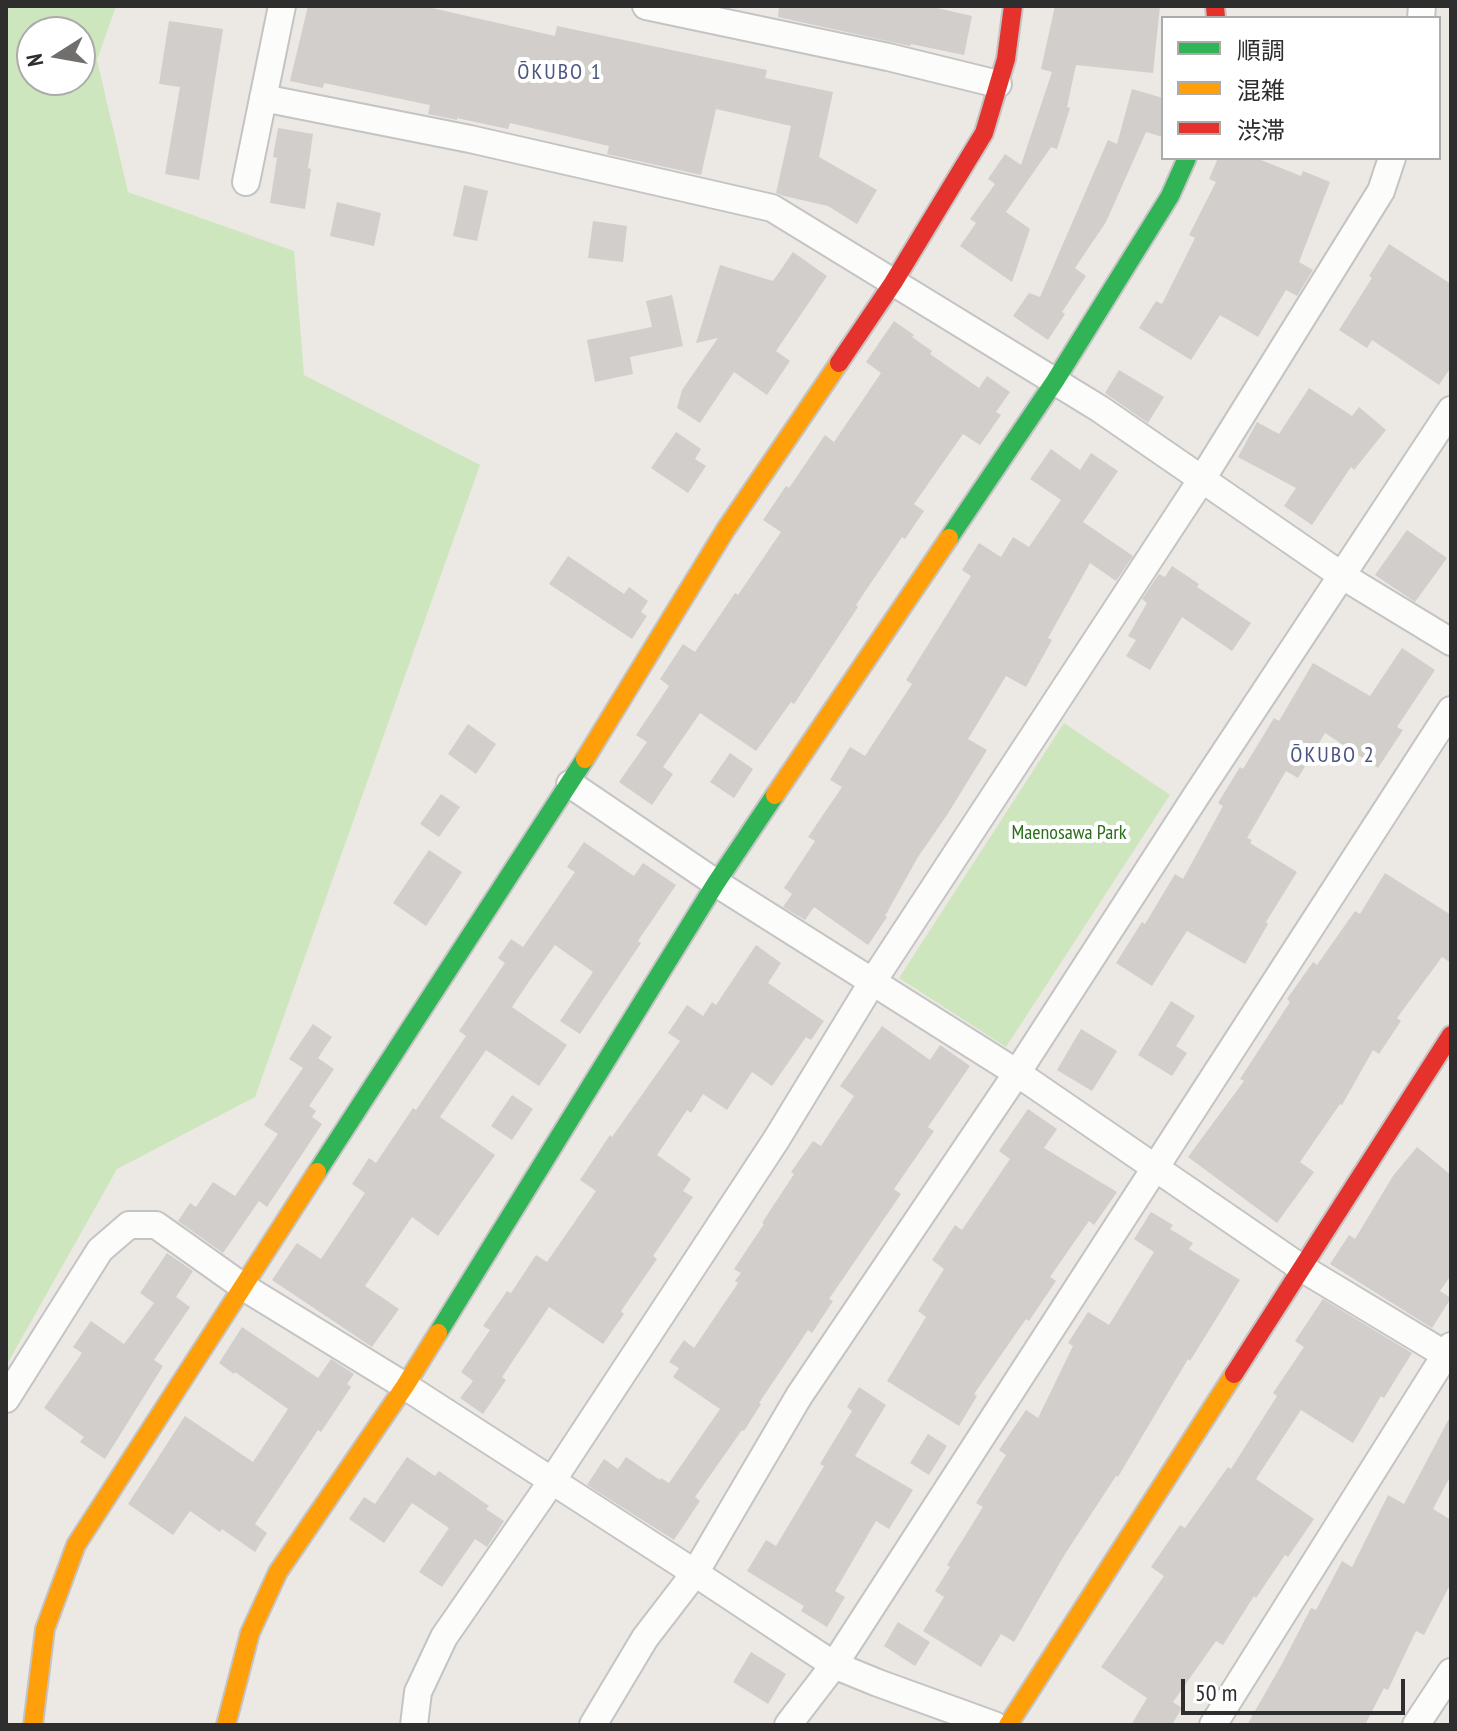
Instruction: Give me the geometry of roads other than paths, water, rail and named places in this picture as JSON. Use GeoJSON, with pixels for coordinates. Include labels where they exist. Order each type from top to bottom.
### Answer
{"type":"FeatureCollection","features":[{"type":"Feature","properties":{"kind":"street"},"geometry":{"type":"LineString","coordinates":[[246,182],[282,6]]}},
{"type":"Feature","properties":{"kind":"street"},"geometry":{"type":"LineString","coordinates":[[646,6],[888,57],[998,84]]}},
{"type":"Feature","properties":{"kind":"street"},"geometry":{"type":"LineString","coordinates":[[33,1725],[45,1629],[76,1545],[570,784],[726,529],[893,283],[984,133],[1006,59],[1013,6]]}},
{"type":"Feature","properties":{"kind":"street"},"geometry":{"type":"LineString","coordinates":[[263,98],[470,139],[772,208],[1100,409],[1341,575],[1451,642]]}},
{"type":"Feature","properties":{"kind":"street"},"geometry":{"type":"LineString","coordinates":[[226,1725],[250,1633],[278,1572],[405,1386],[716,883],[1055,381],[1170,196],[1186,160]]}},
{"type":"Feature","properties":{"kind":"street"},"geometry":{"type":"LineString","coordinates":[[414,1725],[418,1692],[444,1637],[552,1481],[776,1140],[873,981],[1202,479],[1381,191],[1391,160]]}},
{"type":"Feature","properties":{"kind":"street"},"geometry":{"type":"LineString","coordinates":[[593,1725],[645,1638],[695,1573],[799,1396],[1017,1073],[1451,410]]}},
{"type":"Feature","properties":{"kind":"street"},"geometry":{"type":"LineString","coordinates":[[788,1725],[834,1665],[1451,710]]}},
{"type":"Feature","properties":{"kind":"street"},"geometry":{"type":"LineString","coordinates":[[570,784],[716,883],[1017,1073],[1300,1267],[1449,1353],[1213,1725]]}},
{"type":"Feature","properties":{"kind":"street"},"geometry":{"type":"LineString","coordinates":[[1008,1725],[1451,1035]]}},
{"type":"Feature","properties":{"kind":"street"},"geometry":{"type":"LineString","coordinates":[[6,1399],[100,1250],[129,1225],[156,1225],[242,1286],[405,1386],[834,1665],[994,1725]]}},
{"type":"Feature","properties":{"kind":"street"},"geometry":{"type":"LineString","coordinates":[[1416,1725],[1451,1672]]}},
{"type":"Feature","properties":{"kind":"district","name":"ŌKUBO 1"},"geometry":{"type":"Point","coordinates":[560,73]}},
{"type":"Feature","properties":{"kind":"district","name":"ŌKUBO 2"},"geometry":{"type":"Point","coordinates":[1333,756]}},
{"type":"Feature","properties":{"kind":"park label","name":"Maenosawa Park"},"geometry":{"type":"Point","coordinates":[1069,833]}}]}
